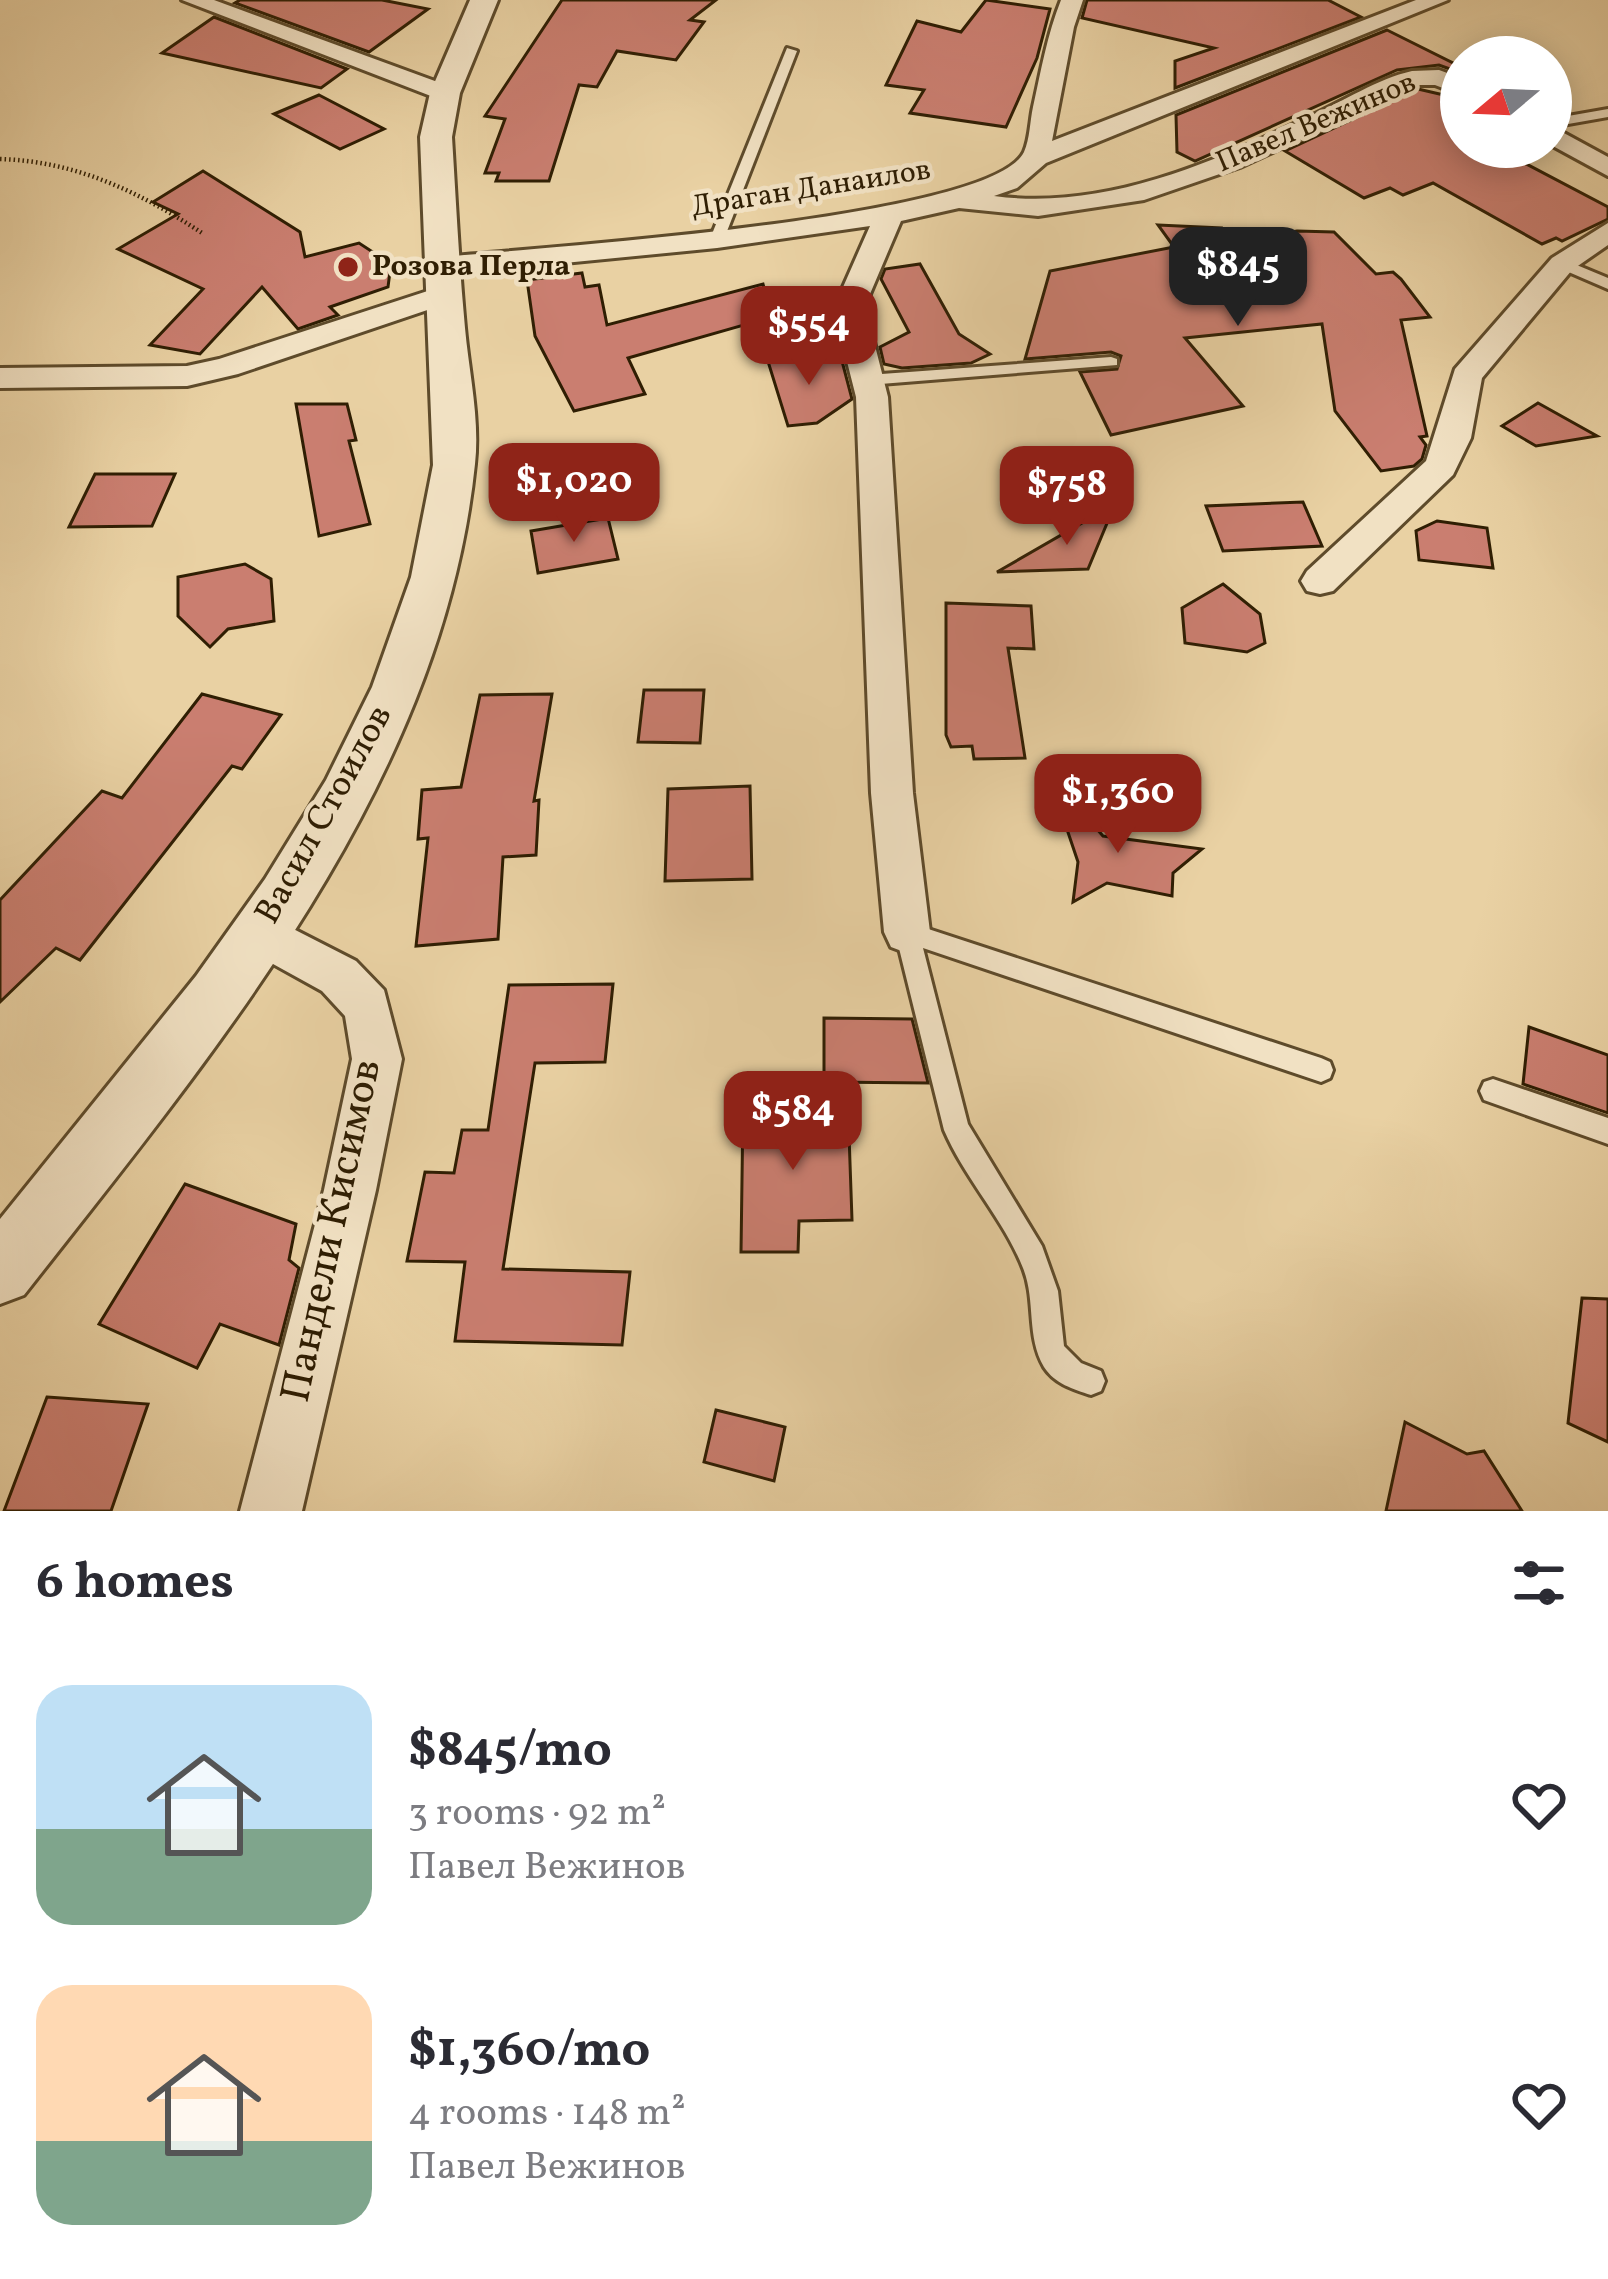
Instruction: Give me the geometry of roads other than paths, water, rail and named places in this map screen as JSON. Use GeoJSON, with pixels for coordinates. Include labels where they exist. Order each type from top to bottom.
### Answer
{"type":"FeatureCollection","features":[{"type":"Feature","properties":{"kind":"street"},"geometry":{"type":"LineString","coordinates":[[193,0],[445,93]]}},
{"type":"Feature","properties":{"kind":"street","name":"Васил Стоилов"},"geometry":{"type":"LineString","coordinates":[[7,1249],[262,934],[374,738],[418,625],[438,555],[455,459],[436,137],[445,93],[484,0]]}},
{"type":"Feature","properties":{"kind":"street"},"geometry":{"type":"LineString","coordinates":[[1036,158],[1062,27],[1072,0]]}},
{"type":"Feature","properties":{"kind":"street","name":"Драган Данаилов"},"geometry":{"type":"LineString","coordinates":[[0,378],[187,376],[227,367],[443,280],[957,200],[1007,182],[1036,158],[1437,0]]}},
{"type":"Feature","properties":{"kind":"street","name":"Павел Вежинов"},"geometry":{"type":"LineString","coordinates":[[957,200],[1037,208],[1114,197],[1239,160],[1412,78],[1440,77]]}},
{"type":"Feature","properties":{"kind":"street"},"geometry":{"type":"LineString","coordinates":[[1572,147],[1608,168]]}},
{"type":"Feature","properties":{"kind":"street"},"geometry":{"type":"LineString","coordinates":[[889,214],[855,294],[854,322],[868,380],[889,672],[892,794],[907,932]]}},
{"type":"Feature","properties":{"kind":"street"},"geometry":{"type":"LineString","coordinates":[[1320,581],[1442,467],[1454,437],[1466,376],[1562,264],[1608,232]]}},
{"type":"Feature","properties":{"kind":"street","name":"Пандели Кисимов"},"geometry":{"type":"LineString","coordinates":[[262,934],[338,976],[367,1006],[376,1059],[350,1190],[272,1511]]}},
{"type":"Feature","properties":{"kind":"lane"},"geometry":{"type":"LineString","coordinates":[[717,239],[791,51]]}},
{"type":"Feature","properties":{"kind":"lane"},"geometry":{"type":"LineString","coordinates":[[1572,119],[1608,113]]}},
{"type":"Feature","properties":{"kind":"lane"},"geometry":{"type":"LineString","coordinates":[[1562,264],[1608,284]]}},
{"type":"Feature","properties":{"kind":"lane"},"geometry":{"type":"LineString","coordinates":[[868,380],[1111,362]]}},
{"type":"Feature","properties":{"kind":"lane"},"geometry":{"type":"LineString","coordinates":[[907,932],[1322,1070]]}},
{"type":"Feature","properties":{"kind":"lane"},"geometry":{"type":"LineString","coordinates":[[907,932],[956,1127],[979,1172],[1017,1224],[1042,1279],[1045,1336],[1055,1360],[1075,1377],[1091,1381]]}},
{"type":"Feature","properties":{"kind":"lane"},"geometry":{"type":"LineString","coordinates":[[1493,1091],[1608,1131]]}},
{"type":"Feature","properties":{"kind":"place","name":"Розова Перла"},"geometry":{"type":"Point","coordinates":[348,267]}}]}
